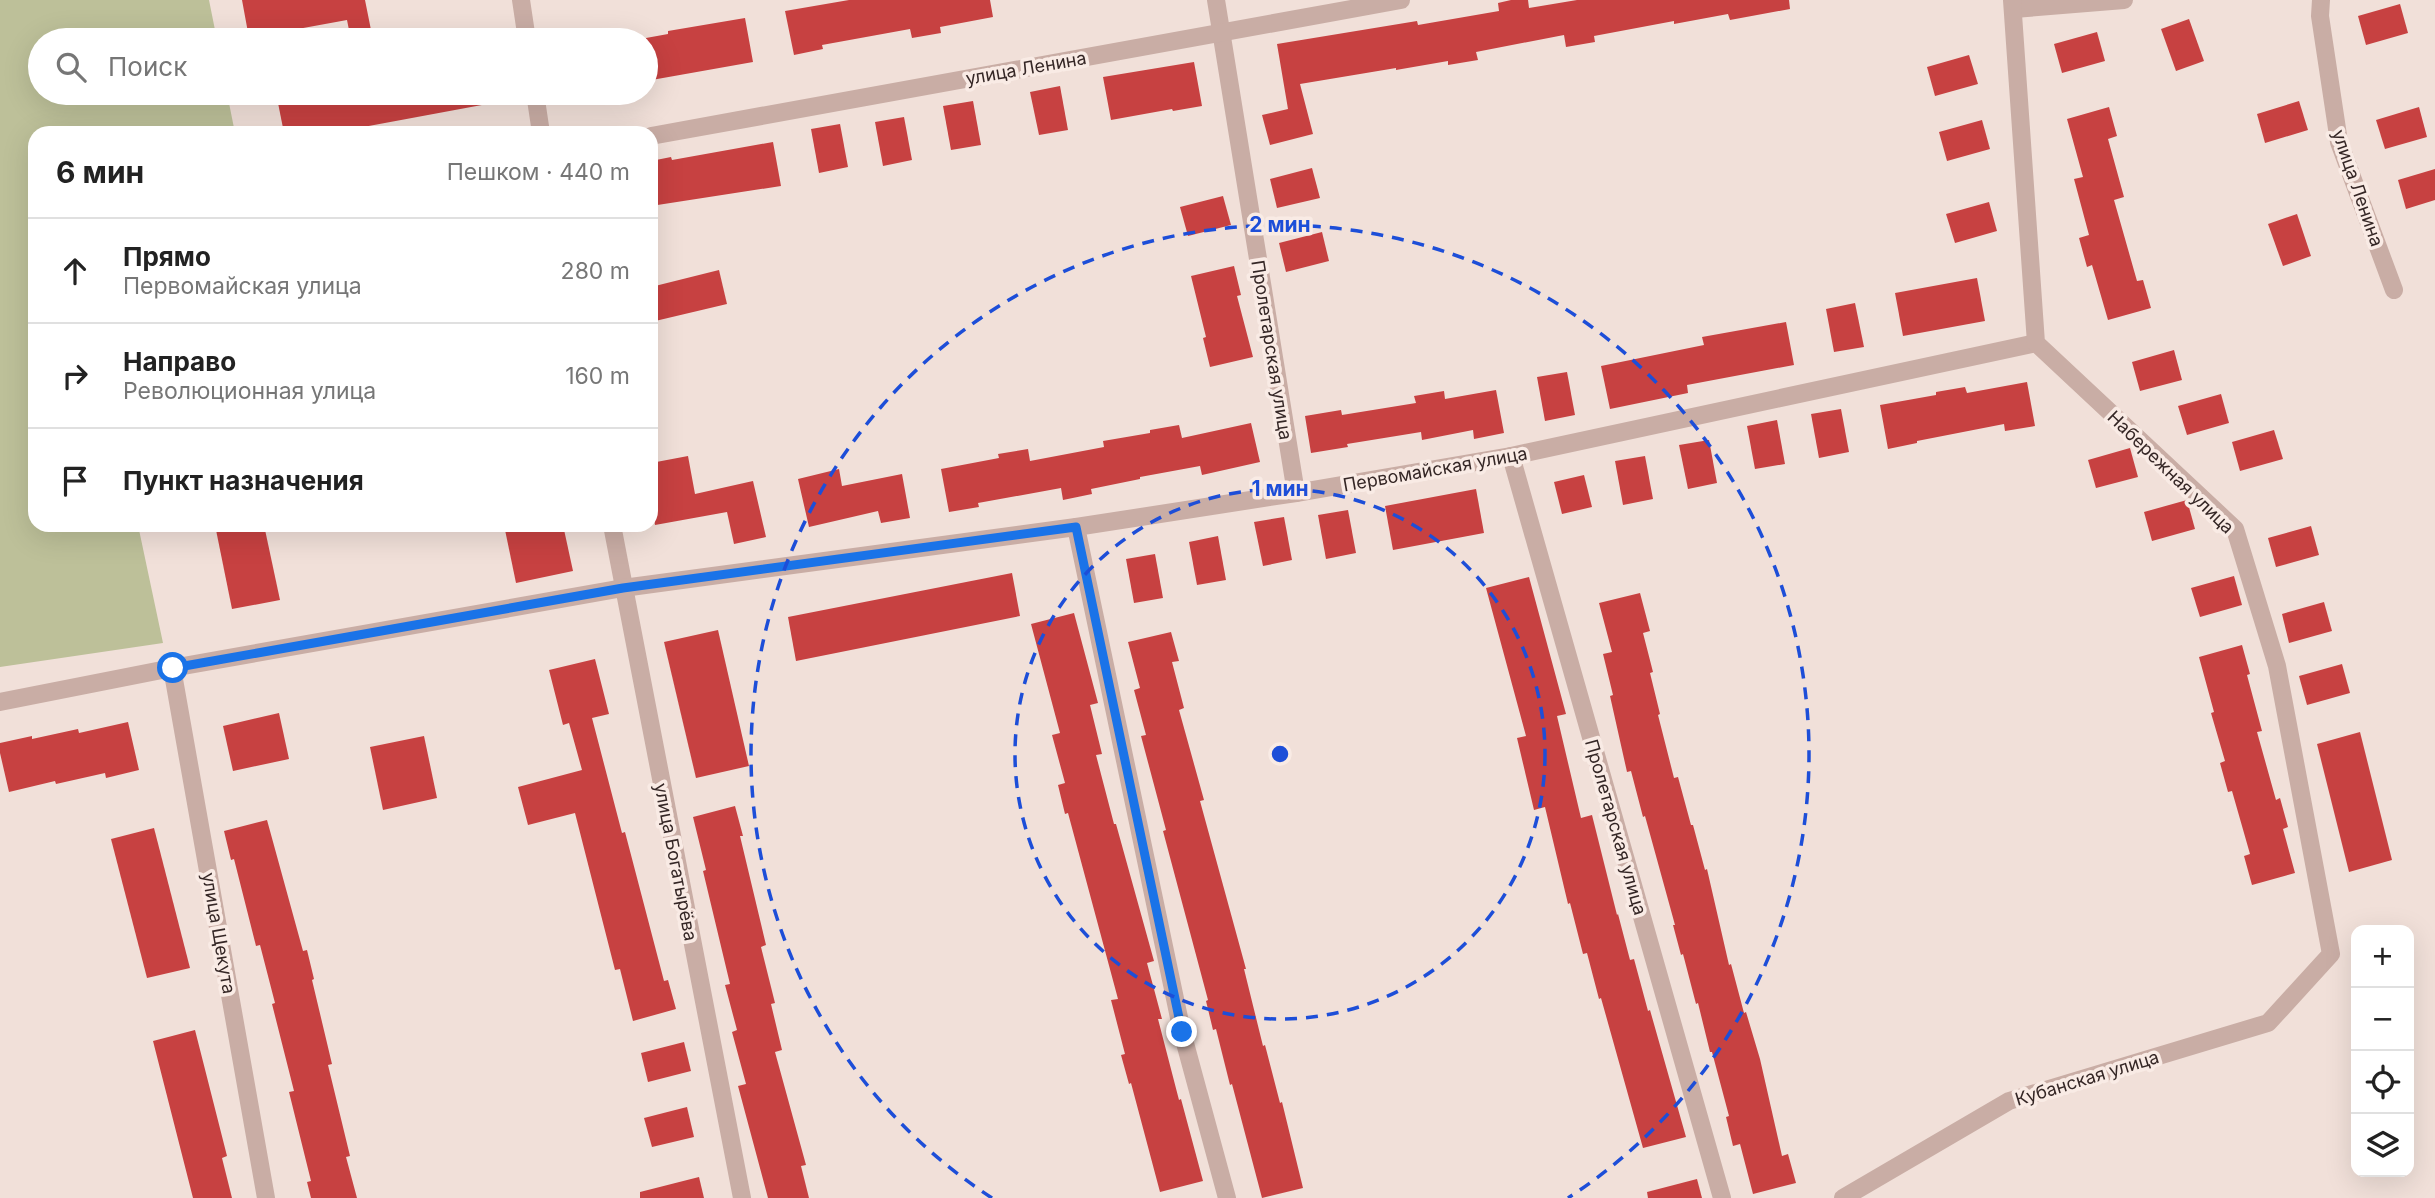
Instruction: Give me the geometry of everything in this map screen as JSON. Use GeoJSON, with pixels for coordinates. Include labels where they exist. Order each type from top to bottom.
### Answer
{"type":"FeatureCollection","features":[{"type":"Feature","properties":{"kind":"street"},"geometry":{"type":"LineString","coordinates":[[521,0],[525,28]]}},
{"type":"Feature","properties":{"kind":"street","name":"Пролетарская улица"},"geometry":{"type":"LineString","coordinates":[[1216,0],[1296,493]]}},
{"type":"Feature","properties":{"kind":"street","name":"улица Ленина"},"geometry":{"type":"LineString","coordinates":[[658,135],[1401,0]]}},
{"type":"Feature","properties":{"kind":"street"},"geometry":{"type":"LineString","coordinates":[[2036,343],[2013,4],[2124,0]]}},
{"type":"Feature","properties":{"kind":"street","name":"улица Ленина"},"geometry":{"type":"LineString","coordinates":[[2321,0],[2320,16],[2339,142],[2393,290]]}},
{"type":"Feature","properties":{"kind":"street"},"geometry":{"type":"LineString","coordinates":[[537,105],[540,126]]}},
{"type":"Feature","properties":{"kind":"street","name":"Первомайская улица"},"geometry":{"type":"LineString","coordinates":[[0,702],[173,668],[623,588],[1076,527],[1511,456],[2036,343]]}},
{"type":"Feature","properties":{"kind":"street","name":"Набережная улица"},"geometry":{"type":"LineString","coordinates":[[2036,343],[2235,529],[2277,666],[2331,954],[2268,1023]]}},
{"type":"Feature","properties":{"kind":"street","name":"Пролетарская улица"},"geometry":{"type":"LineString","coordinates":[[1511,456],[1722,1198]]}},
{"type":"Feature","properties":{"kind":"street"},"geometry":{"type":"LineString","coordinates":[[1076,527],[1182,1032],[1227,1198]]}},
{"type":"Feature","properties":{"kind":"street","name":"улица Богатырёва"},"geometry":{"type":"LineString","coordinates":[[613,532],[742,1198]]}},
{"type":"Feature","properties":{"kind":"street","name":"улица Щекута"},"geometry":{"type":"LineString","coordinates":[[173,668],[266,1198]]}},
{"type":"Feature","properties":{"kind":"street","name":"Кубанская улица"},"geometry":{"type":"LineString","coordinates":[[1843,1198],[2009,1101],[2268,1023]]}},
{"type":"Feature","properties":{"kind":"green space"},"geometry":{"type":"Polygon","coordinates":[[[0,0],[209,0],[215,28],[28,28],[28,105],[229,105],[234,126],[28,126],[28,532],[139,532],[163,643],[0,667],[0,0]]]}},
{"type":"Feature","properties":{"kind":"building"},"geometry":{"type":"Polygon","coordinates":[[[242,0],[365,0],[371,28],[349,28],[347,20],[303,28],[247,28],[242,0]]]}},
{"type":"Feature","properties":{"kind":"building"},"geometry":{"type":"Polygon","coordinates":[[[849,0],[990,0],[993,17],[940,27],[941,33],[912,38],[910,29],[822,45],[823,49],[794,55],[785,11],[849,0]]]}},
{"type":"Feature","properties":{"kind":"building"},"geometry":{"type":"Polygon","coordinates":[[[1528,0],[1529,8],[1577,0],[1789,0],[1790,9],[1730,20],[1728,14],[1674,24],[1674,21],[1594,36],[1595,42],[1566,47],[1564,35],[1476,52],[1478,60],[1396,68],[1300,84],[1313,134],[1270,145],[1262,115],[1288,109],[1277,44],[1417,21],[1418,25],[1499,11],[1498,3],[1528,0]]]}},
{"type":"Feature","properties":{"kind":"building"},"geometry":{"type":"Polygon","coordinates":[[[2400,4],[2408,33],[2366,45],[2358,16],[2400,4]]]}},
{"type":"Feature","properties":{"kind":"building"},"geometry":{"type":"Polygon","coordinates":[[[745,18],[753,62],[658,79],[658,36],[668,34],[668,31],[745,18]]]}},
{"type":"Feature","properties":{"kind":"building"},"geometry":{"type":"Polygon","coordinates":[[[2189,19],[2204,61],[2176,71],[2161,29],[2189,19]]]}},
{"type":"Feature","properties":{"kind":"building"},"geometry":{"type":"Polygon","coordinates":[[[2097,32],[2105,61],[2062,73],[2054,44],[2097,32]]]}},
{"type":"Feature","properties":{"kind":"building"},"geometry":{"type":"Polygon","coordinates":[[[1969,55],[1978,84],[1935,96],[1927,67],[1969,55]]]}},
{"type":"Feature","properties":{"kind":"building"},"geometry":{"type":"Polygon","coordinates":[[[1194,62],[1202,106],[1111,120],[1103,77],[1194,62]]]}},
{"type":"Feature","properties":{"kind":"building"},"geometry":{"type":"Polygon","coordinates":[[[1060,86],[1068,130],[1039,135],[1030,92],[1060,86]]]}},
{"type":"Feature","properties":{"kind":"building"},"geometry":{"type":"Polygon","coordinates":[[[973,101],[981,145],[951,150],[943,106],[973,101]]]}},
{"type":"Feature","properties":{"kind":"building"},"geometry":{"type":"Polygon","coordinates":[[[2299,101],[2308,130],[2265,143],[2257,114],[2299,101]]]}},
{"type":"Feature","properties":{"kind":"building"},"geometry":{"type":"Polygon","coordinates":[[[278,105],[482,105],[369,126],[283,126],[278,105]]]}},
{"type":"Feature","properties":{"kind":"building"},"geometry":{"type":"Polygon","coordinates":[[[2109,107],[2117,136],[2108,139],[2124,197],[2114,200],[2137,281],[2143,280],[2151,308],[2108,320],[2092,265],[2087,267],[2079,238],[2089,235],[2074,179],[2083,177],[2067,119],[2109,107]]]}},
{"type":"Feature","properties":{"kind":"building"},"geometry":{"type":"Polygon","coordinates":[[[2419,107],[2427,137],[2385,149],[2376,120],[2419,107]]]}},
{"type":"Feature","properties":{"kind":"building"},"geometry":{"type":"Polygon","coordinates":[[[904,117],[912,160],[883,166],[875,122],[904,117]]]}},
{"type":"Feature","properties":{"kind":"building"},"geometry":{"type":"Polygon","coordinates":[[[1982,120],[1990,149],[1947,161],[1939,132],[1982,120]]]}},
{"type":"Feature","properties":{"kind":"building"},"geometry":{"type":"Polygon","coordinates":[[[840,124],[848,167],[819,173],[811,129],[840,124]]]}},
{"type":"Feature","properties":{"kind":"building"},"geometry":{"type":"Polygon","coordinates":[[[773,142],[781,186],[658,205],[658,160],[671,157],[672,160],[773,142]]]}},
{"type":"Feature","properties":{"kind":"building"},"geometry":{"type":"Polygon","coordinates":[[[1312,168],[1320,198],[1277,208],[1270,179],[1312,168]]]}},
{"type":"Feature","properties":{"kind":"building"},"geometry":{"type":"Polygon","coordinates":[[[2435,169],[2435,200],[2406,209],[2398,180],[2435,169]]]}},
{"type":"Feature","properties":{"kind":"building"},"geometry":{"type":"Polygon","coordinates":[[[1223,196],[1231,225],[1188,236],[1180,207],[1223,196]]]}},
{"type":"Feature","properties":{"kind":"building"},"geometry":{"type":"Polygon","coordinates":[[[1989,202],[1997,231],[1955,243],[1946,214],[1989,202]]]}},
{"type":"Feature","properties":{"kind":"building"},"geometry":{"type":"Polygon","coordinates":[[[2297,214],[2311,256],[2283,266],[2268,224],[2297,214]]]}},
{"type":"Feature","properties":{"kind":"building"},"geometry":{"type":"Polygon","coordinates":[[[1322,232],[1329,261],[1286,272],[1279,243],[1322,232]]]}},
{"type":"Feature","properties":{"kind":"building"},"geometry":{"type":"Polygon","coordinates":[[[1234,266],[1241,295],[1237,296],[1253,357],[1210,367],[1203,338],[1206,337],[1191,276],[1234,266]]]}},
{"type":"Feature","properties":{"kind":"building"},"geometry":{"type":"Polygon","coordinates":[[[719,270],[727,304],[658,320],[658,285],[719,270]]]}},
{"type":"Feature","properties":{"kind":"building"},"geometry":{"type":"Polygon","coordinates":[[[1977,278],[1985,321],[1903,336],[1895,293],[1977,278]]]}},
{"type":"Feature","properties":{"kind":"building"},"geometry":{"type":"Polygon","coordinates":[[[1855,303],[1864,347],[1834,352],[1826,309],[1855,303]]]}},
{"type":"Feature","properties":{"kind":"building"},"geometry":{"type":"Polygon","coordinates":[[[1786,322],[1794,365],[1687,385],[1688,393],[1610,409],[1601,366],[1704,345],[1702,337],[1786,322]]]}},
{"type":"Feature","properties":{"kind":"building"},"geometry":{"type":"Polygon","coordinates":[[[2174,350],[2182,380],[2140,391],[2132,362],[2174,350]]]}},
{"type":"Feature","properties":{"kind":"building"},"geometry":{"type":"Polygon","coordinates":[[[1567,372],[1575,415],[1545,421],[1537,377],[1567,372]]]}},
{"type":"Feature","properties":{"kind":"building"},"geometry":{"type":"Polygon","coordinates":[[[2027,382],[2035,426],[2005,431],[2004,424],[1888,449],[1880,405],[1965,387],[1967,393],[2027,382]]]}},
{"type":"Feature","properties":{"kind":"building"},"geometry":{"type":"Polygon","coordinates":[[[1496,390],[1504,433],[1474,439],[1473,430],[1422,440],[1421,432],[1311,453],[1305,416],[1341,410],[1342,415],[1416,403],[1414,396],[1444,391],[1445,399],[1496,390]]]}},
{"type":"Feature","properties":{"kind":"building"},"geometry":{"type":"Polygon","coordinates":[[[2221,394],[2229,423],[2187,435],[2178,406],[2221,394]]]}},
{"type":"Feature","properties":{"kind":"building"},"geometry":{"type":"Polygon","coordinates":[[[1841,409],[1849,452],[1819,458],[1811,414],[1841,409]]]}},
{"type":"Feature","properties":{"kind":"building"},"geometry":{"type":"Polygon","coordinates":[[[1777,420],[1785,464],[1755,469],[1747,426],[1777,420]]]}},
{"type":"Feature","properties":{"kind":"building"},"geometry":{"type":"Polygon","coordinates":[[[1251,423],[1260,462],[1202,475],[1200,466],[1140,477],[1091,489],[1092,494],[1063,500],[1061,488],[978,503],[979,507],[949,512],[941,469],[999,458],[998,454],[1028,449],[1030,461],[1104,447],[1103,441],[1179,425],[1182,438],[1251,423]]]}},
{"type":"Feature","properties":{"kind":"building"},"geometry":{"type":"Polygon","coordinates":[[[2274,430],[2283,459],[2240,471],[2232,442],[2274,430]]]}},
{"type":"Feature","properties":{"kind":"building"},"geometry":{"type":"Polygon","coordinates":[[[1709,440],[1717,483],[1688,489],[1679,445],[1709,440]]]}},
{"type":"Feature","properties":{"kind":"building"},"geometry":{"type":"Polygon","coordinates":[[[2130,448],[2138,477],[2096,488],[2088,460],[2130,448]]]}},
{"type":"Feature","properties":{"kind":"building"},"geometry":{"type":"Polygon","coordinates":[[[688,456],[695,494],[753,481],[766,537],[734,544],[727,512],[658,524],[658,462],[688,456]]]}},
{"type":"Feature","properties":{"kind":"building"},"geometry":{"type":"Polygon","coordinates":[[[1645,456],[1653,499],[1623,505],[1615,461],[1645,456]]]}},
{"type":"Feature","properties":{"kind":"building"},"geometry":{"type":"Polygon","coordinates":[[[839,469],[842,486],[902,474],[910,518],[881,523],[878,511],[809,527],[798,479],[839,469]]]}},
{"type":"Feature","properties":{"kind":"building"},"geometry":{"type":"Polygon","coordinates":[[[1584,475],[1592,507],[1562,514],[1554,482],[1584,475]]]}},
{"type":"Feature","properties":{"kind":"building"},"geometry":{"type":"Polygon","coordinates":[[[1476,489],[1484,533],[1393,550],[1385,506],[1476,489]]]}},
{"type":"Feature","properties":{"kind":"building"},"geometry":{"type":"Polygon","coordinates":[[[2187,500],[2195,529],[2152,541],[2144,512],[2187,500]]]}},
{"type":"Feature","properties":{"kind":"building"},"geometry":{"type":"Polygon","coordinates":[[[1348,510],[1356,553],[1326,559],[1318,515],[1348,510]]]}},
{"type":"Feature","properties":{"kind":"building"},"geometry":{"type":"Polygon","coordinates":[[[1284,517],[1292,560],[1263,566],[1254,522],[1284,517]]]}},
{"type":"Feature","properties":{"kind":"building"},"geometry":{"type":"Polygon","coordinates":[[[2311,526],[2319,555],[2276,567],[2268,538],[2311,526]]]}},
{"type":"Feature","properties":{"kind":"building"},"geometry":{"type":"Polygon","coordinates":[[[216,532],[265,532],[280,600],[232,609],[216,532]]]}},
{"type":"Feature","properties":{"kind":"building"},"geometry":{"type":"Polygon","coordinates":[[[505,532],[565,532],[573,571],[516,583],[505,532]]]}},
{"type":"Feature","properties":{"kind":"building"},"geometry":{"type":"Polygon","coordinates":[[[1218,536],[1226,580],[1197,585],[1189,542],[1218,536]]]}},
{"type":"Feature","properties":{"kind":"building"},"geometry":{"type":"Polygon","coordinates":[[[1155,554],[1163,598],[1134,603],[1126,559],[1155,554]]]}},
{"type":"Feature","properties":{"kind":"building"},"geometry":{"type":"Polygon","coordinates":[[[1012,573],[1020,616],[796,661],[788,617],[1012,573]]]}},
{"type":"Feature","properties":{"kind":"building"},"geometry":{"type":"Polygon","coordinates":[[[2234,576],[2242,605],[2200,617],[2191,588],[2234,576]]]}},
{"type":"Feature","properties":{"kind":"building"},"geometry":{"type":"Polygon","coordinates":[[[1529,577],[1566,714],[1557,716],[1581,818],[1592,815],[1630,960],[1634,959],[1686,1137],[1643,1148],[1601,998],[1599,999],[1587,953],[1583,954],[1570,903],[1568,904],[1545,807],[1534,810],[1517,738],[1526,736],[1486,588],[1529,577]]]}},
{"type":"Feature","properties":{"kind":"building"},"geometry":{"type":"Polygon","coordinates":[[[1640,593],[1650,631],[1643,633],[1653,672],[1650,673],[1674,778],[1678,777],[1705,870],[1707,869],[1729,965],[1731,964],[1760,1059],[1782,1156],[1788,1154],[1796,1183],[1753,1194],[1740,1144],[1733,1146],[1726,1117],[1729,1116],[1712,1052],[1683,954],[1681,955],[1645,816],[1643,817],[1631,771],[1627,772],[1610,696],[1613,695],[1603,654],[1612,652],[1599,603],[1640,593]]]}},
{"type":"Feature","properties":{"kind":"building"},"geometry":{"type":"Polygon","coordinates":[[[2324,602],[2332,631],[2289,643],[2282,614],[2324,602]]]}},
{"type":"Feature","properties":{"kind":"building"},"geometry":{"type":"Polygon","coordinates":[[[1074,613],[1098,703],[1090,705],[1102,754],[1096,755],[1154,961],[1147,963],[1162,1019],[1158,1019],[1203,1181],[1160,1192],[1121,1055],[1125,1054],[1111,1000],[1118,999],[1058,785],[1065,783],[1052,735],[1060,733],[1031,624],[1074,613]]]}},
{"type":"Feature","properties":{"kind":"building"},"geometry":{"type":"Polygon","coordinates":[[[718,630],[749,766],[696,778],[664,642],[718,630]]]}},
{"type":"Feature","properties":{"kind":"building"},"geometry":{"type":"Polygon","coordinates":[[[1171,632],[1179,661],[1172,662],[1184,708],[1179,710],[1204,800],[1200,801],[1246,969],[1263,1046],[1265,1045],[1280,1103],[1282,1102],[1303,1188],[1262,1198],[1216,1029],[1213,1030],[1206,1001],[1208,1000],[1141,736],[1146,735],[1134,690],[1140,688],[1128,642],[1171,632]]]}},
{"type":"Feature","properties":{"kind":"building"},"geometry":{"type":"Polygon","coordinates":[[[2242,645],[2262,731],[2257,732],[2276,800],[2280,798],[2288,827],[2283,829],[2295,873],[2252,885],[2244,856],[2250,854],[2232,791],[2228,792],[2220,763],[2225,761],[2199,657],[2242,645]]]}},
{"type":"Feature","properties":{"kind":"building"},"geometry":{"type":"Polygon","coordinates":[[[595,659],[609,714],[592,718],[664,981],[668,980],[676,1009],[633,1021],[620,969],[615,970],[575,813],[528,825],[518,787],[582,770],[569,723],[563,725],[549,670],[595,659]]]}},
{"type":"Feature","properties":{"kind":"building"},"geometry":{"type":"Polygon","coordinates":[[[2342,664],[2350,693],[2307,705],[2299,676],[2342,664]]]}},
{"type":"Feature","properties":{"kind":"building"},"geometry":{"type":"Polygon","coordinates":[[[279,713],[289,759],[233,771],[223,726],[279,713]]]}},
{"type":"Feature","properties":{"kind":"building"},"geometry":{"type":"Polygon","coordinates":[[[128,722],[139,770],[106,778],[105,773],[56,784],[55,781],[9,792],[0,743],[78,729],[79,733],[128,722]]]}},
{"type":"Feature","properties":{"kind":"building"},"geometry":{"type":"Polygon","coordinates":[[[2360,732],[2392,860],[2349,872],[2317,744],[2360,732]]]}},
{"type":"Feature","properties":{"kind":"building"},"geometry":{"type":"Polygon","coordinates":[[[424,736],[437,798],[383,810],[370,747],[424,736]]]}},
{"type":"Feature","properties":{"kind":"building"},"geometry":{"type":"Polygon","coordinates":[[[735,806],[766,945],[761,947],[775,1003],[771,1004],[782,1050],[775,1052],[806,1165],[801,1166],[809,1198],[768,1198],[738,1086],[746,1084],[732,1032],[737,1030],[725,985],[730,984],[693,817],[735,806]]]}},
{"type":"Feature","properties":{"kind":"building"},"geometry":{"type":"Polygon","coordinates":[[[267,820],[303,951],[307,950],[314,979],[312,980],[332,1064],[328,1065],[350,1156],[346,1157],[357,1198],[311,1198],[307,1182],[311,1181],[289,1092],[294,1091],[272,1004],[275,1003],[260,945],[256,946],[234,859],[231,860],[224,831],[267,820]]]}},
{"type":"Feature","properties":{"kind":"building"},"geometry":{"type":"Polygon","coordinates":[[[154,828],[190,968],[147,978],[111,839],[154,828]]]}},
{"type":"Feature","properties":{"kind":"building"},"geometry":{"type":"Polygon","coordinates":[[[195,1030],[227,1156],[222,1158],[232,1198],[193,1198],[153,1041],[195,1030]]]}},
{"type":"Feature","properties":{"kind":"building"},"geometry":{"type":"Polygon","coordinates":[[[684,1042],[691,1071],[648,1082],[641,1053],[684,1042]]]}},
{"type":"Feature","properties":{"kind":"building"},"geometry":{"type":"Polygon","coordinates":[[[687,1107],[694,1137],[652,1147],[644,1118],[687,1107]]]}},
{"type":"Feature","properties":{"kind":"building"},"geometry":{"type":"Polygon","coordinates":[[[699,1177],[704,1198],[640,1198],[640,1192],[699,1177]]]}},
{"type":"Feature","properties":{"kind":"building"},"geometry":{"type":"Polygon","coordinates":[[[1697,1179],[1702,1198],[1648,1198],[1647,1192],[1697,1179]]]}},
{"type":"Feature","properties":{"kind":"route"},"geometry":{"type":"LineString","coordinates":[[173,668],[623,588],[1076,527],[1182,1032]]}}]}
